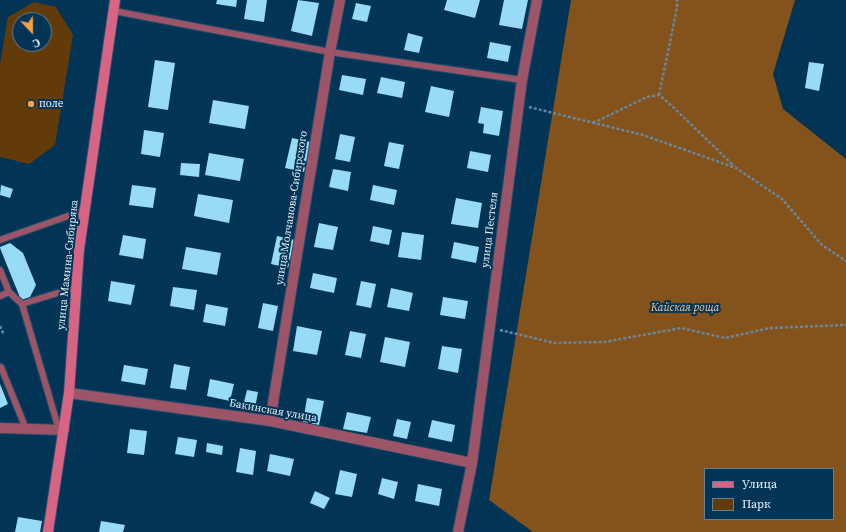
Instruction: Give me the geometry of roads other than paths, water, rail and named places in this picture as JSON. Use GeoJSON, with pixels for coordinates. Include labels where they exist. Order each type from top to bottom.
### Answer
{"type":"FeatureCollection","features":[{"type":"Feature","properties":{"kind":"street","name":"улица Мамина-Сибиряка"},"geometry":{"type":"LineString","coordinates":[[48,532],[62,430],[69,393],[79,250],[116,0]]}},
{"type":"Feature","properties":{"kind":"street","name":"улица Молчанова-Сибирского"},"geometry":{"type":"LineString","coordinates":[[270,421],[330,52],[340,0]]}},
{"type":"Feature","properties":{"kind":"street","name":"улица Пестеля"},"geometry":{"type":"LineString","coordinates":[[458,532],[472,463],[522,80],[537,0]]}},
{"type":"Feature","properties":{"kind":"street","name":"Бакинская улица"},"geometry":{"type":"LineString","coordinates":[[69,393],[270,421],[472,463]]}},
{"type":"Feature","properties":{"kind":"street"},"geometry":{"type":"LineString","coordinates":[[0,428],[62,430]]}},
{"type":"Feature","properties":{"kind":"lane"},"geometry":{"type":"LineString","coordinates":[[114,11],[330,52],[522,80]]}},
{"type":"Feature","properties":{"kind":"lane"},"geometry":{"type":"LineString","coordinates":[[0,240],[85,210]]}},
{"type":"Feature","properties":{"kind":"lane"},"geometry":{"type":"LineString","coordinates":[[0,270],[9,292],[22,304],[62,430]]}},
{"type":"Feature","properties":{"kind":"lane"},"geometry":{"type":"LineString","coordinates":[[22,304],[77,287]]}},
{"type":"Feature","properties":{"kind":"lane"},"geometry":{"type":"LineString","coordinates":[[0,296],[9,292]]}},
{"type":"Feature","properties":{"kind":"lane"},"geometry":{"type":"LineString","coordinates":[[0,367],[26,429]]}},
{"type":"Feature","properties":{"kind":"place","name":"поле"},"geometry":{"type":"Point","coordinates":[31,104]}},
{"type":"Feature","properties":{"kind":"park label","name":"Кайская роща"},"geometry":{"type":"Point","coordinates":[685,308]}}]}
